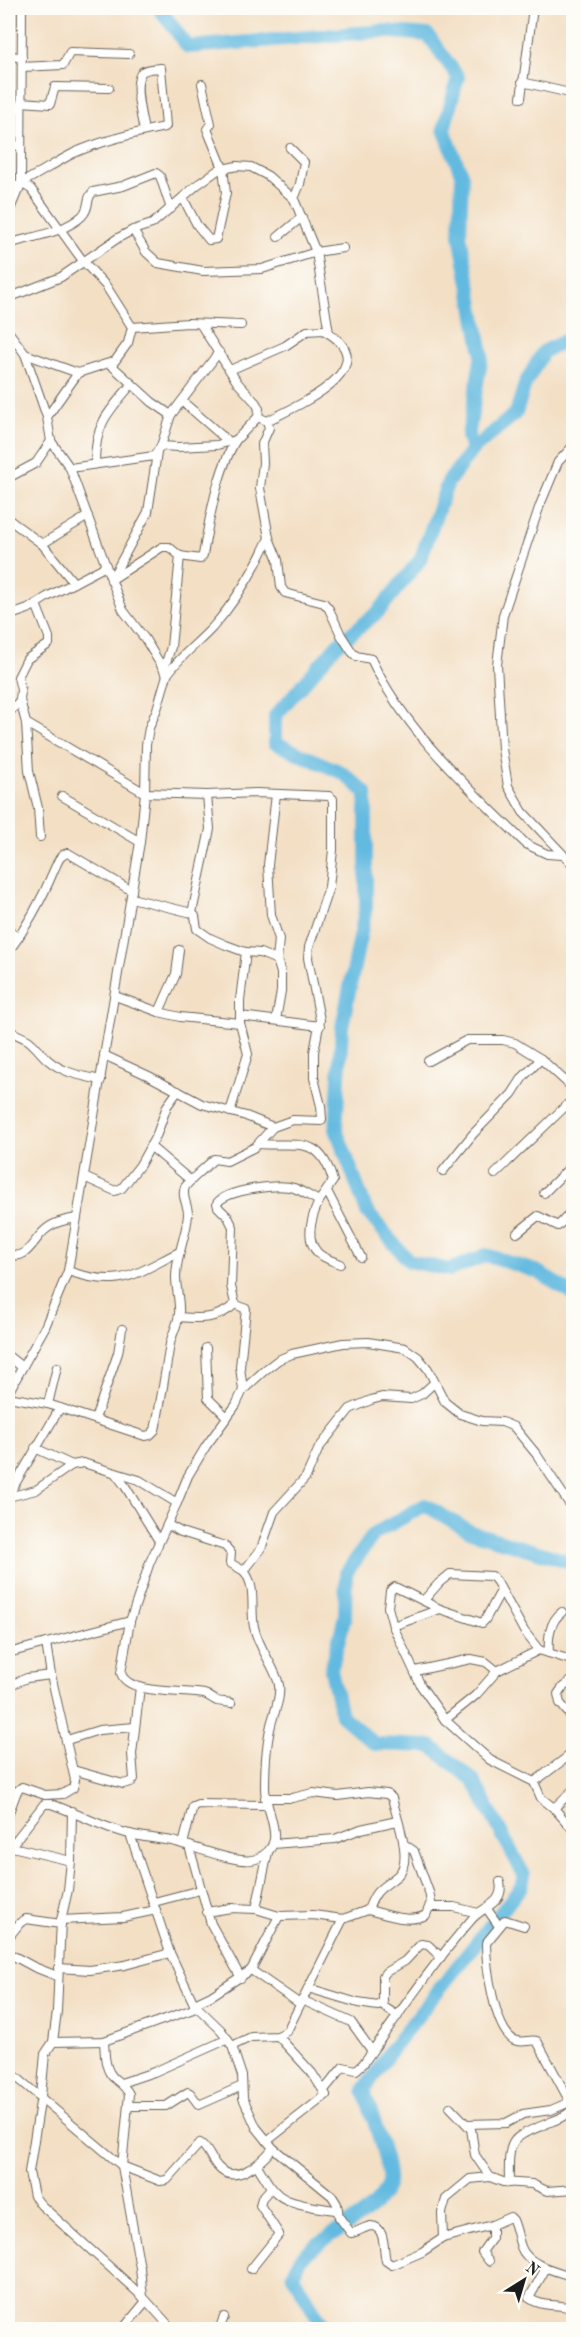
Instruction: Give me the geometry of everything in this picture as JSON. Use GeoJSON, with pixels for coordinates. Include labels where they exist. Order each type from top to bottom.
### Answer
{"type":"FeatureCollection","features":[{"type":"Feature","properties":{"kind":"street"},"geometry":{"type":"LineString","coordinates":[[20,185],[22,8]]}},
{"type":"Feature","properties":{"kind":"street"},"geometry":{"type":"LineString","coordinates":[[520,98],[532,8]]}},
{"type":"Feature","properties":{"kind":"street"},"geometry":{"type":"LineString","coordinates":[[8,55],[22,63],[63,65],[70,52],[129,54]]}},
{"type":"Feature","properties":{"kind":"street"},"geometry":{"type":"LineString","coordinates":[[8,214],[10,201],[20,185],[82,150],[123,135],[144,131],[165,127],[167,124],[161,68],[147,69],[138,79],[144,131]]}},
{"type":"Feature","properties":{"kind":"street"},"geometry":{"type":"LineString","coordinates":[[522,82],[573,93]]}},
{"type":"Feature","properties":{"kind":"street"},"geometry":{"type":"LineString","coordinates":[[183,198],[197,225],[209,240],[216,239],[226,192],[223,168],[207,129],[211,124],[202,84]]}},
{"type":"Feature","properties":{"kind":"street"},"geometry":{"type":"LineString","coordinates":[[8,108],[50,104],[55,87],[109,88]]}},
{"type":"Feature","properties":{"kind":"street"},"geometry":{"type":"LineString","coordinates":[[8,145],[21,146]]}},
{"type":"Feature","properties":{"kind":"street"},"geometry":{"type":"LineString","coordinates":[[290,148],[304,162],[300,184],[294,199]]}},
{"type":"Feature","properties":{"kind":"street"},"geometry":{"type":"LineString","coordinates":[[8,298],[61,277],[133,230],[152,224],[203,180],[223,168],[252,167],[268,176],[294,199],[316,252],[329,333]]}},
{"type":"Feature","properties":{"kind":"street"},"geometry":{"type":"LineString","coordinates":[[8,244],[59,229],[81,217],[89,208],[90,193],[123,186],[156,173],[160,176],[171,209]]}},
{"type":"Feature","properties":{"kind":"street"},"geometry":{"type":"LineString","coordinates":[[8,182],[31,189],[83,261],[106,286],[132,327],[128,343],[119,358],[110,364],[78,373],[25,354]]}},
{"type":"Feature","properties":{"kind":"street"},"geometry":{"type":"LineString","coordinates":[[278,237],[302,218]]}},
{"type":"Feature","properties":{"kind":"street"},"geometry":{"type":"LineString","coordinates":[[133,230],[152,260],[164,265],[202,271],[262,269],[316,252],[342,248]]}},
{"type":"Feature","properties":{"kind":"street"},"geometry":{"type":"LineString","coordinates":[[132,327],[188,322],[201,325],[241,325]]}},
{"type":"Feature","properties":{"kind":"street"},"geometry":{"type":"LineString","coordinates":[[201,325],[237,382],[260,409],[262,419],[269,428],[262,444],[260,488],[269,538],[278,560],[281,587],[285,593],[324,603],[351,650],[356,656],[370,659],[417,733],[486,806],[535,850],[562,855]]}},
{"type":"Feature","properties":{"kind":"street"},"geometry":{"type":"LineString","coordinates":[[70,468],[154,456],[160,449],[217,445],[233,441],[262,419],[314,398],[343,369],[346,361],[344,347],[329,333],[322,330],[307,332],[285,346],[230,370]]}},
{"type":"Feature","properties":{"kind":"street"},"geometry":{"type":"LineString","coordinates":[[8,331],[25,354],[46,417],[51,441],[70,468],[126,615],[165,672]]}},
{"type":"Feature","properties":{"kind":"street"},"geometry":{"type":"LineString","coordinates":[[111,580],[146,519],[160,449],[171,415],[219,352]]}},
{"type":"Feature","properties":{"kind":"street"},"geometry":{"type":"LineString","coordinates":[[110,364],[171,415]]}},
{"type":"Feature","properties":{"kind":"street"},"geometry":{"type":"LineString","coordinates":[[46,417],[78,373]]}},
{"type":"Feature","properties":{"kind":"street"},"geometry":{"type":"LineString","coordinates":[[95,463],[96,439],[100,426],[111,407],[132,384]]}},
{"type":"Feature","properties":{"kind":"street"},"geometry":{"type":"LineString","coordinates":[[182,401],[233,441]]}},
{"type":"Feature","properties":{"kind":"street"},"geometry":{"type":"LineString","coordinates":[[8,478],[36,463],[51,441]]}},
{"type":"Feature","properties":{"kind":"street"},"geometry":{"type":"LineString","coordinates":[[111,580],[162,547],[169,547],[180,556],[200,558],[203,555],[221,474],[233,441]]}},
{"type":"Feature","properties":{"kind":"street"},"geometry":{"type":"LineString","coordinates":[[573,445],[558,462],[540,506],[503,615],[497,665],[502,749],[508,786],[523,812],[573,866]]}},
{"type":"Feature","properties":{"kind":"street"},"geometry":{"type":"LineString","coordinates":[[42,544],[88,516]]}},
{"type":"Feature","properties":{"kind":"street"},"geometry":{"type":"LineString","coordinates":[[8,519],[42,544],[74,583]]}},
{"type":"Feature","properties":{"kind":"street"},"geometry":{"type":"LineString","coordinates":[[165,672],[211,629],[240,592],[255,568],[269,538]]}},
{"type":"Feature","properties":{"kind":"street"},"geometry":{"type":"LineString","coordinates":[[26,723],[145,793],[276,794],[329,796],[333,799],[333,850],[329,887],[309,947],[310,974],[320,1026],[314,1053],[314,1078],[322,1120],[293,1120],[273,1127],[259,1144],[227,1161],[214,1159],[197,1178],[190,1180],[184,1189],[183,1198],[188,1212],[176,1278],[179,1317],[170,1342],[155,1430],[145,1436],[48,1404],[8,1395],[45,1327],[68,1271],[116,996],[140,842],[145,793],[146,745],[149,728],[158,709],[171,647],[180,556]]}},
{"type":"Feature","properties":{"kind":"street"},"geometry":{"type":"LineString","coordinates":[[8,616],[18,614],[106,567]]}},
{"type":"Feature","properties":{"kind":"street"},"geometry":{"type":"LineString","coordinates":[[36,604],[49,637],[49,644],[27,659],[18,677],[21,690],[20,700],[26,723],[29,771],[38,808],[40,837]]}},
{"type":"Feature","properties":{"kind":"street"},"geometry":{"type":"LineString","coordinates":[[8,714],[20,700]]}},
{"type":"Feature","properties":{"kind":"street"},"geometry":{"type":"LineString","coordinates":[[276,794],[268,865],[271,915],[279,939],[277,960],[281,991],[276,1020]]}},
{"type":"Feature","properties":{"kind":"street"},"geometry":{"type":"LineString","coordinates":[[192,913],[210,829],[207,795]]}},
{"type":"Feature","properties":{"kind":"street"},"geometry":{"type":"LineString","coordinates":[[62,796],[140,842]]}},
{"type":"Feature","properties":{"kind":"street"},"geometry":{"type":"LineString","coordinates":[[8,952],[45,892],[59,859],[63,854],[68,853],[132,894],[192,913],[195,916],[197,929],[201,933],[226,945],[246,952],[260,953],[277,960]]}},
{"type":"Feature","properties":{"kind":"street"},"geometry":{"type":"LineString","coordinates":[[8,929],[18,938]]}},
{"type":"Feature","properties":{"kind":"street"},"geometry":{"type":"LineString","coordinates":[[159,1012],[176,974],[179,950]]}},
{"type":"Feature","properties":{"kind":"street"},"geometry":{"type":"LineString","coordinates":[[230,1112],[248,1054],[240,1019],[246,952]]}},
{"type":"Feature","properties":{"kind":"street"},"geometry":{"type":"LineString","coordinates":[[116,996],[180,1017],[276,1020],[320,1026]]}},
{"type":"Feature","properties":{"kind":"street"},"geometry":{"type":"LineString","coordinates":[[8,1029],[25,1038],[48,1060],[59,1067],[74,1075],[101,1080]]}},
{"type":"Feature","properties":{"kind":"street"},"geometry":{"type":"LineString","coordinates":[[428,1061],[467,1040],[503,1040],[541,1059],[573,1089]]}},
{"type":"Feature","properties":{"kind":"street"},"geometry":{"type":"LineString","coordinates":[[104,1055],[202,1104],[273,1127]]}},
{"type":"Feature","properties":{"kind":"street"},"geometry":{"type":"LineString","coordinates":[[443,1171],[541,1059]]}},
{"type":"Feature","properties":{"kind":"street"},"geometry":{"type":"LineString","coordinates":[[84,1177],[119,1191],[140,1165],[157,1134],[167,1106],[178,1091]]}},
{"type":"Feature","properties":{"kind":"street"},"geometry":{"type":"LineString","coordinates":[[495,1174],[573,1098]]}},
{"type":"Feature","properties":{"kind":"street"},"geometry":{"type":"LineString","coordinates":[[259,1144],[302,1144],[312,1147],[330,1169],[333,1181],[319,1201],[312,1215],[310,1226],[313,1244],[318,1253],[340,1264]]}},
{"type":"Feature","properties":{"kind":"street"},"geometry":{"type":"LineString","coordinates":[[150,1146],[190,1180]]}},
{"type":"Feature","properties":{"kind":"street"},"geometry":{"type":"LineString","coordinates":[[544,1193],[573,1163]]}},
{"type":"Feature","properties":{"kind":"street"},"geometry":{"type":"LineString","coordinates":[[235,1304],[231,1286],[233,1227],[228,1217],[218,1208],[217,1203],[221,1198],[256,1189],[292,1187],[319,1201]]}},
{"type":"Feature","properties":{"kind":"street"},"geometry":{"type":"LineString","coordinates":[[327,1191],[361,1257]]}},
{"type":"Feature","properties":{"kind":"street"},"geometry":{"type":"LineString","coordinates":[[517,1233],[538,1216],[558,1226],[573,1209]]}},
{"type":"Feature","properties":{"kind":"street"},"geometry":{"type":"LineString","coordinates":[[8,1253],[14,1257],[20,1256],[45,1230],[58,1221],[77,1218]]}},
{"type":"Feature","properties":{"kind":"street"},"geometry":{"type":"LineString","coordinates":[[68,1271],[93,1280],[118,1279],[140,1273],[179,1252]]}},
{"type":"Feature","properties":{"kind":"street"},"geometry":{"type":"LineString","coordinates":[[179,1317],[200,1319],[219,1316],[235,1304]]}},
{"type":"Feature","properties":{"kind":"street"},"geometry":{"type":"LineString","coordinates":[[235,1304],[246,1309],[240,1367],[243,1390]]}},
{"type":"Feature","properties":{"kind":"street"},"geometry":{"type":"LineString","coordinates":[[95,1419],[116,1361],[122,1329]]}},
{"type":"Feature","properties":{"kind":"street"},"geometry":{"type":"LineString","coordinates":[[231,1703],[216,1700],[204,1694],[129,1684],[123,1679],[121,1672],[130,1621],[159,1541],[188,1476],[236,1405],[243,1390],[278,1360],[292,1354],[343,1343],[368,1342],[405,1348],[428,1368],[446,1402],[460,1414],[482,1421],[501,1422],[514,1427],[537,1455],[573,1511]]}},
{"type":"Feature","properties":{"kind":"street"},"geometry":{"type":"LineString","coordinates":[[206,1348],[208,1398],[227,1417]]}},
{"type":"Feature","properties":{"kind":"street"},"geometry":{"type":"LineString","coordinates":[[8,1356],[22,1367]]}},
{"type":"Feature","properties":{"kind":"street"},"geometry":{"type":"LineString","coordinates":[[48,1404],[57,1367]]}},
{"type":"Feature","properties":{"kind":"street"},"geometry":{"type":"LineString","coordinates":[[244,1571],[261,1549],[274,1512],[306,1477],[319,1448],[350,1409],[382,1397],[411,1400],[434,1383]]}},
{"type":"Feature","properties":{"kind":"street"},"geometry":{"type":"LineString","coordinates":[[8,1496],[60,1408]]}},
{"type":"Feature","properties":{"kind":"street"},"geometry":{"type":"LineString","coordinates":[[35,1448],[72,1465]]}},
{"type":"Feature","properties":{"kind":"street"},"geometry":{"type":"LineString","coordinates":[[8,1496],[36,1490],[72,1465],[83,1463],[139,1480],[177,1503]]}},
{"type":"Feature","properties":{"kind":"street"},"geometry":{"type":"LineString","coordinates":[[115,1473],[159,1541]]}},
{"type":"Feature","properties":{"kind":"street"},"geometry":{"type":"LineString","coordinates":[[168,1525],[181,1532],[225,1546],[231,1552],[231,1563],[244,1571],[251,1582],[254,1625],[259,1647],[274,1671],[279,1687],[278,1704],[270,1726],[266,1765],[265,1801],[274,1825],[273,1844],[268,1852],[256,1909]]}},
{"type":"Feature","properties":{"kind":"street"},"geometry":{"type":"LineString","coordinates":[[424,1600],[446,1576],[455,1573],[492,1576],[524,1631],[539,1650],[573,1661]]}},
{"type":"Feature","properties":{"kind":"street"},"geometry":{"type":"LineString","coordinates":[[501,1591],[483,1622],[440,1609],[395,1587],[391,1588],[388,1607],[393,1626],[421,1686],[444,1720],[490,1760],[534,1782],[538,1794],[554,1808],[573,1831]]}},
{"type":"Feature","properties":{"kind":"street"},"geometry":{"type":"LineString","coordinates":[[393,1626],[440,1609]]}},
{"type":"Feature","properties":{"kind":"street"},"geometry":{"type":"LineString","coordinates":[[549,1653],[551,1626],[562,1612]]}},
{"type":"Feature","properties":{"kind":"street"},"geometry":{"type":"LineString","coordinates":[[8,1653],[130,1621]]}},
{"type":"Feature","properties":{"kind":"street"},"geometry":{"type":"LineString","coordinates":[[8,1815],[17,1791],[22,1787],[45,1795],[63,1794],[73,1788],[75,1780],[46,1643]]}},
{"type":"Feature","properties":{"kind":"street"},"geometry":{"type":"LineString","coordinates":[[444,1720],[476,1695],[497,1671],[539,1650]]}},
{"type":"Feature","properties":{"kind":"street"},"geometry":{"type":"LineString","coordinates":[[415,1671],[471,1659],[486,1662],[497,1671]]}},
{"type":"Feature","properties":{"kind":"street"},"geometry":{"type":"LineString","coordinates":[[8,1686],[27,1678],[51,1675]]}},
{"type":"Feature","properties":{"kind":"street"},"geometry":{"type":"LineString","coordinates":[[573,1679],[558,1694],[560,1703],[573,1720]]}},
{"type":"Feature","properties":{"kind":"street"},"geometry":{"type":"LineString","coordinates":[[73,1770],[123,1784],[134,1779],[132,1754],[140,1687]]}},
{"type":"Feature","properties":{"kind":"street"},"geometry":{"type":"LineString","coordinates":[[67,1740],[99,1730],[135,1727]]}},
{"type":"Feature","properties":{"kind":"street"},"geometry":{"type":"LineString","coordinates":[[534,1782],[573,1752]]}},
{"type":"Feature","properties":{"kind":"street"},"geometry":{"type":"LineString","coordinates":[[554,1808],[573,1789]]}},
{"type":"Feature","properties":{"kind":"street"},"geometry":{"type":"LineString","coordinates":[[241,1978],[211,1924],[186,1845],[193,1806],[265,1801],[313,1793],[338,1796],[384,1792],[392,1798],[404,1844],[404,1865],[402,1870],[378,1889],[368,1910]]}},
{"type":"Feature","properties":{"kind":"street"},"geometry":{"type":"LineString","coordinates":[[71,1861],[9,1847],[44,1804],[51,1804],[129,1834],[186,1845],[216,1855],[251,1861],[268,1852]]}},
{"type":"Feature","properties":{"kind":"street"},"geometry":{"type":"LineString","coordinates":[[72,1811],[71,1861],[61,1922],[57,1972],[57,2011],[53,2042],[45,2054],[29,2172],[34,2196],[41,2205],[144,2299],[174,2330]]}},
{"type":"Feature","properties":{"kind":"street"},"geometry":{"type":"LineString","coordinates":[[273,1844],[335,1839],[361,1829],[397,1821]]}},
{"type":"Feature","properties":{"kind":"street"},"geometry":{"type":"LineString","coordinates":[[129,1834],[170,1953],[195,2006],[212,2020],[230,2043],[242,2076],[243,2098],[255,2127],[270,2145],[332,2196],[339,2214],[351,2233],[371,2226],[379,2229],[382,2234],[386,2261],[392,2265],[422,2252],[443,2238],[492,2225],[510,2217],[519,2233],[522,2250],[536,2263],[573,2277]]}},
{"type":"Feature","properties":{"kind":"street"},"geometry":{"type":"LineString","coordinates":[[207,1912],[231,1908],[256,1909],[279,1916],[313,1915],[343,1919],[368,1910],[408,1919],[426,1915],[430,1906],[429,1892],[414,1851],[404,1844]]}},
{"type":"Feature","properties":{"kind":"street"},"geometry":{"type":"LineString","coordinates":[[324,2090],[343,2067],[358,2069],[418,1985],[441,1957],[478,1913],[488,1909],[501,1895],[500,1882]]}},
{"type":"Feature","properties":{"kind":"street"},"geometry":{"type":"LineString","coordinates":[[8,1938],[26,1919],[61,1922],[123,1917],[200,1890]]}},
{"type":"Feature","properties":{"kind":"street"},"geometry":{"type":"LineString","coordinates":[[430,1906],[454,1907],[478,1913]]}},
{"type":"Feature","properties":{"kind":"street"},"geometry":{"type":"LineString","coordinates":[[488,1909],[499,1925]]}},
{"type":"Feature","properties":{"kind":"street"},"geometry":{"type":"LineString","coordinates":[[53,2042],[104,2041],[195,2006],[251,1970],[279,1916]]}},
{"type":"Feature","properties":{"kind":"street"},"geometry":{"type":"LineString","coordinates":[[122,2083],[230,2043],[251,2037],[278,2036],[287,2031],[343,1919]]}},
{"type":"Feature","properties":{"kind":"street"},"geometry":{"type":"LineString","coordinates":[[524,1926],[507,1920],[499,1925],[486,1943],[491,1992],[503,2028],[517,2041],[537,2041],[572,2105]]}},
{"type":"Feature","properties":{"kind":"street"},"geometry":{"type":"LineString","coordinates":[[381,2005],[383,1976],[405,1961],[421,1944],[428,1945],[441,1957]]}},
{"type":"Feature","properties":{"kind":"street"},"geometry":{"type":"LineString","coordinates":[[8,1953],[34,1967],[57,1972],[125,1965],[170,1953]]}},
{"type":"Feature","properties":{"kind":"street"},"geometry":{"type":"LineString","coordinates":[[251,1970],[301,2002],[351,2022],[372,2051]]}},
{"type":"Feature","properties":{"kind":"street"},"geometry":{"type":"LineString","coordinates":[[308,1988],[358,2003],[381,2005],[398,2016]]}},
{"type":"Feature","properties":{"kind":"street"},"geometry":{"type":"LineString","coordinates":[[8,2070],[122,2166],[164,2182],[200,2143],[217,2166],[228,2174],[237,2174],[257,2165],[270,2145],[326,2097],[312,2073],[278,2036]]}},
{"type":"Feature","properties":{"kind":"street"},"geometry":{"type":"LineString","coordinates":[[104,2041],[106,2066],[115,2080],[122,2083],[129,2094],[122,2166],[144,2299],[122,2330]]}},
{"type":"Feature","properties":{"kind":"street"},"geometry":{"type":"LineString","coordinates":[[128,2106],[166,2106],[188,2092],[199,2105],[242,2086]]}},
{"type":"Feature","properties":{"kind":"street"},"geometry":{"type":"LineString","coordinates":[[467,2124],[506,2123],[523,2114],[572,2105]]}},
{"type":"Feature","properties":{"kind":"street"},"geometry":{"type":"LineString","coordinates":[[509,2183],[509,2153],[517,2138],[529,2129],[566,2115],[572,2105]]}},
{"type":"Feature","properties":{"kind":"street"},"geometry":{"type":"LineString","coordinates":[[450,2106],[472,2132],[475,2155],[490,2177]]}},
{"type":"Feature","properties":{"kind":"street"},"geometry":{"type":"LineString","coordinates":[[257,2165],[276,2194],[292,2203],[339,2214]]}},
{"type":"Feature","properties":{"kind":"street"},"geometry":{"type":"LineString","coordinates":[[443,2238],[442,2213],[446,2199],[471,2179],[490,2177],[509,2183],[532,2184],[547,2191],[573,2189]]}},
{"type":"Feature","properties":{"kind":"street"},"geometry":{"type":"LineString","coordinates":[[251,2269],[279,2234],[279,2230],[266,2216],[260,2205],[261,2198],[271,2188]]}},
{"type":"Feature","properties":{"kind":"street"},"geometry":{"type":"LineString","coordinates":[[489,2261],[482,2252],[492,2238],[492,2225]]}},
{"type":"Feature","properties":{"kind":"street"},"geometry":{"type":"LineString","coordinates":[[546,2268],[529,2298],[543,2304],[561,2305],[573,2310]]}},
{"type":"Feature","properties":{"kind":"street"},"geometry":{"type":"LineString","coordinates":[[219,2330],[224,2317]]}},
{"type":"Feature","properties":{"kind":"waterway"},"geometry":{"type":"LineString","coordinates":[[159,8],[188,47],[382,31],[428,35],[458,77],[444,129],[462,176],[460,235],[482,354],[468,437],[472,450]]}},
{"type":"Feature","properties":{"kind":"waterway"},"geometry":{"type":"LineString","coordinates":[[574,336],[543,352],[525,384],[516,413],[472,450],[448,482],[420,560],[378,612],[337,645],[275,716],[275,743],[343,773],[366,793],[366,907],[342,1027],[336,1129],[367,1212],[409,1261],[450,1270],[486,1255],[538,1272],[574,1295]]}},
{"type":"Feature","properties":{"kind":"waterway"},"geometry":{"type":"LineString","coordinates":[[329,2330],[315,2313],[293,2276],[299,2262],[310,2250],[363,2215],[383,2194],[388,2182],[383,2151],[364,2090],[393,2047],[521,1887],[524,1875],[473,1780],[431,1746],[375,1744],[341,1715],[331,1670],[345,1616],[346,1573],[374,1534],[425,1505],[471,1532],[574,1563]]}}]}
